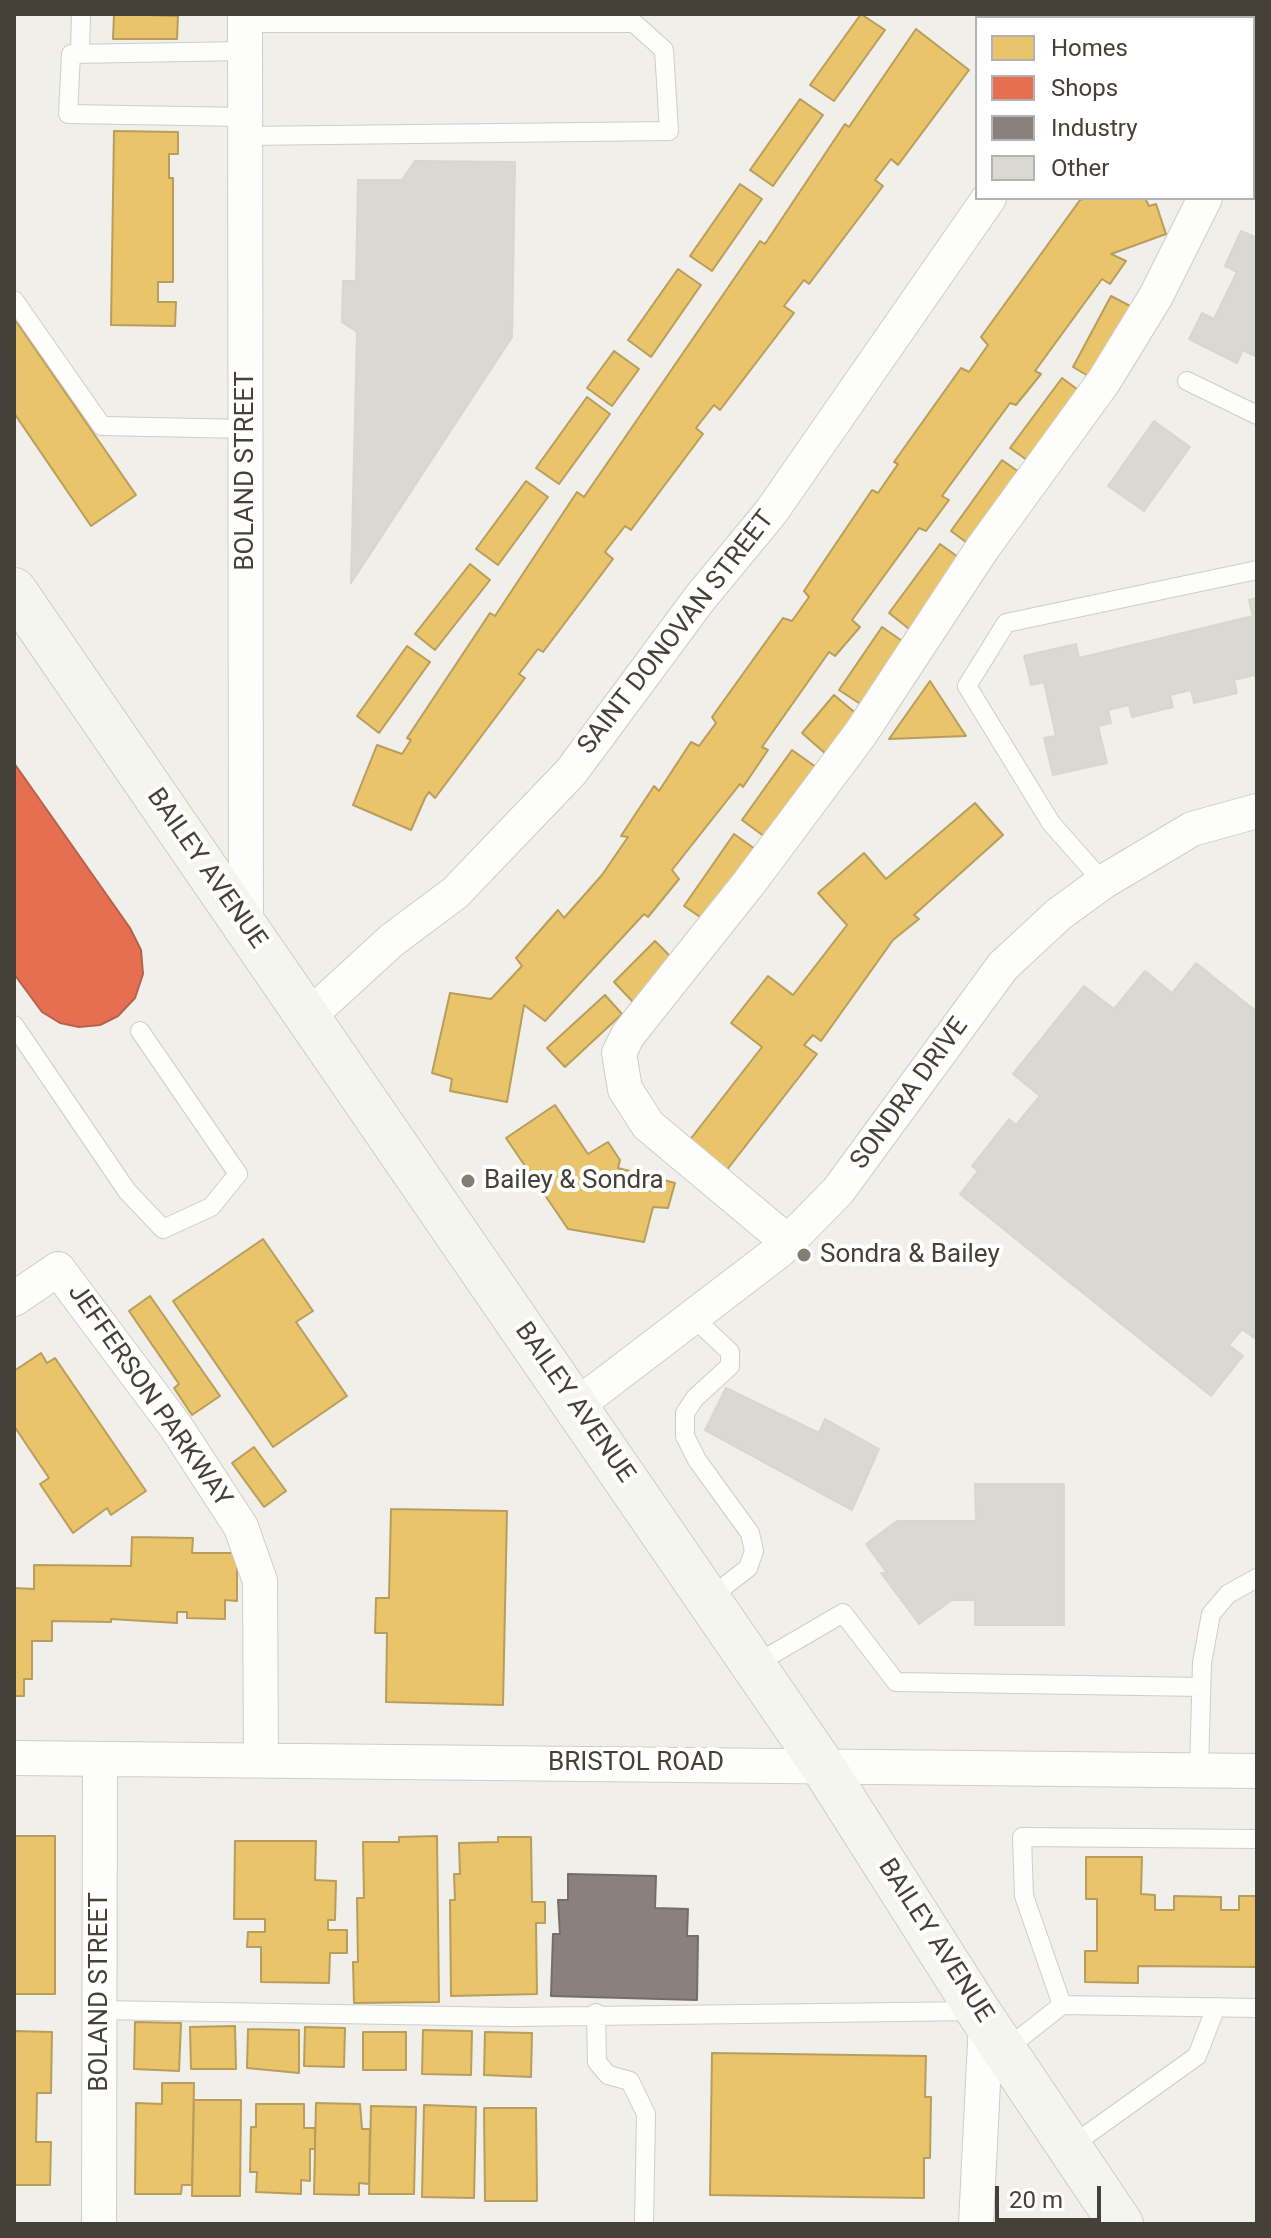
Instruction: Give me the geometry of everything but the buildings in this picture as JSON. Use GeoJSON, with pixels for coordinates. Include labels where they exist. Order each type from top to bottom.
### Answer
{"type":"FeatureCollection","features":[{"type":"Feature","properties":{"kind":"street","name":"BOLAND STREET"},"geometry":{"type":"LineString","coordinates":[[245,29],[246,927]]}},
{"type":"Feature","properties":{"kind":"street","name":"SAINT DONOVAN STREET"},"geometry":{"type":"LineString","coordinates":[[308,1017],[392,940],[455,893],[571,772],[700,598],[771,512],[988,200]]}},
{"type":"Feature","properties":{"kind":"street"},"geometry":{"type":"LineString","coordinates":[[788,1242],[648,1125],[625,1089],[619,1053],[861,733],[982,549],[1104,381],[1156,296],[1204,200]]}},
{"type":"Feature","properties":{"kind":"street","name":"BAILEY AVENUE"},"geometry":{"type":"LineString","coordinates":[[14,590],[822,1765],[990,2028],[1121,2224]]}},
{"type":"Feature","properties":{"kind":"street","name":"SONDRA DRIVE"},"geometry":{"type":"LineString","coordinates":[[576,1406],[788,1242],[838,1191],[1003,966],[1059,914],[1103,882],[1192,829],[1257,811]]}},
{"type":"Feature","properties":{"kind":"street","name":"JEFFERSON PARKWAY"},"geometry":{"type":"LineString","coordinates":[[14,1299],[58,1269],[176,1427],[241,1527],[260,1581],[261,1760]]}},
{"type":"Feature","properties":{"kind":"street","name":"BRISTOL ROAD"},"geometry":{"type":"LineString","coordinates":[[14,1758],[1257,1771]]}},
{"type":"Feature","properties":{"kind":"street","name":"BOLAND STREET"},"geometry":{"type":"LineString","coordinates":[[99,2224],[100,1759]]}},
{"type":"Feature","properties":{"kind":"street"},"geometry":{"type":"LineString","coordinates":[[976,2224],[990,2028]]}},
{"type":"Feature","properties":{"kind":"lane"},"geometry":{"type":"LineString","coordinates":[[80,53],[81,14]]}},
{"type":"Feature","properties":{"kind":"lane"},"geometry":{"type":"LineString","coordinates":[[634,23],[664,50],[669,131],[245,126],[68,114],[71,54],[245,29],[634,23]]}},
{"type":"Feature","properties":{"kind":"lane"},"geometry":{"type":"LineString","coordinates":[[14,300],[102,426],[246,429]]}},
{"type":"Feature","properties":{"kind":"lane"},"geometry":{"type":"LineString","coordinates":[[1187,381],[1257,415]]}},
{"type":"Feature","properties":{"kind":"lane"},"geometry":{"type":"LineString","coordinates":[[1103,882],[1051,823],[967,686],[1006,623],[1257,570]]}},
{"type":"Feature","properties":{"kind":"lane"},"geometry":{"type":"LineString","coordinates":[[14,1025],[127,1191],[163,1229],[211,1207],[238,1174],[140,1031]]}},
{"type":"Feature","properties":{"kind":"lane"},"geometry":{"type":"LineString","coordinates":[[693,1317],[730,1352],[730,1366],[695,1398],[685,1413],[685,1436],[697,1460],[750,1533],[754,1551],[748,1568],[708,1599]]}},
{"type":"Feature","properties":{"kind":"lane"},"geometry":{"type":"LineString","coordinates":[[1199,1770],[1201,1687],[1211,1614],[1228,1594],[1257,1578]]}},
{"type":"Feature","properties":{"kind":"lane"},"geometry":{"type":"LineString","coordinates":[[754,1665],[843,1613],[896,1682],[1201,1687]]}},
{"type":"Feature","properties":{"kind":"lane"},"geometry":{"type":"LineString","coordinates":[[1062,2005],[1024,1896],[1022,1837],[1257,1839]]}},
{"type":"Feature","properties":{"kind":"lane"},"geometry":{"type":"LineString","coordinates":[[99,2010],[513,2017],[596,2013],[990,2028],[1062,2005],[1257,2008]]}},
{"type":"Feature","properties":{"kind":"lane"},"geometry":{"type":"LineString","coordinates":[[1071,2146],[1197,2056],[1216,2007]]}},
{"type":"Feature","properties":{"kind":"lane"},"geometry":{"type":"LineString","coordinates":[[596,2013],[597,2062],[608,2075],[630,2081],[646,2114],[644,2224]]}},
{"type":"Feature","properties":{"kind":"place","name":"Bailey & Sondra"},"geometry":{"type":"Point","coordinates":[468,1181]}},
{"type":"Feature","properties":{"kind":"place","name":"Sondra & Bailey"},"geometry":{"type":"Point","coordinates":[804,1255]}}]}
